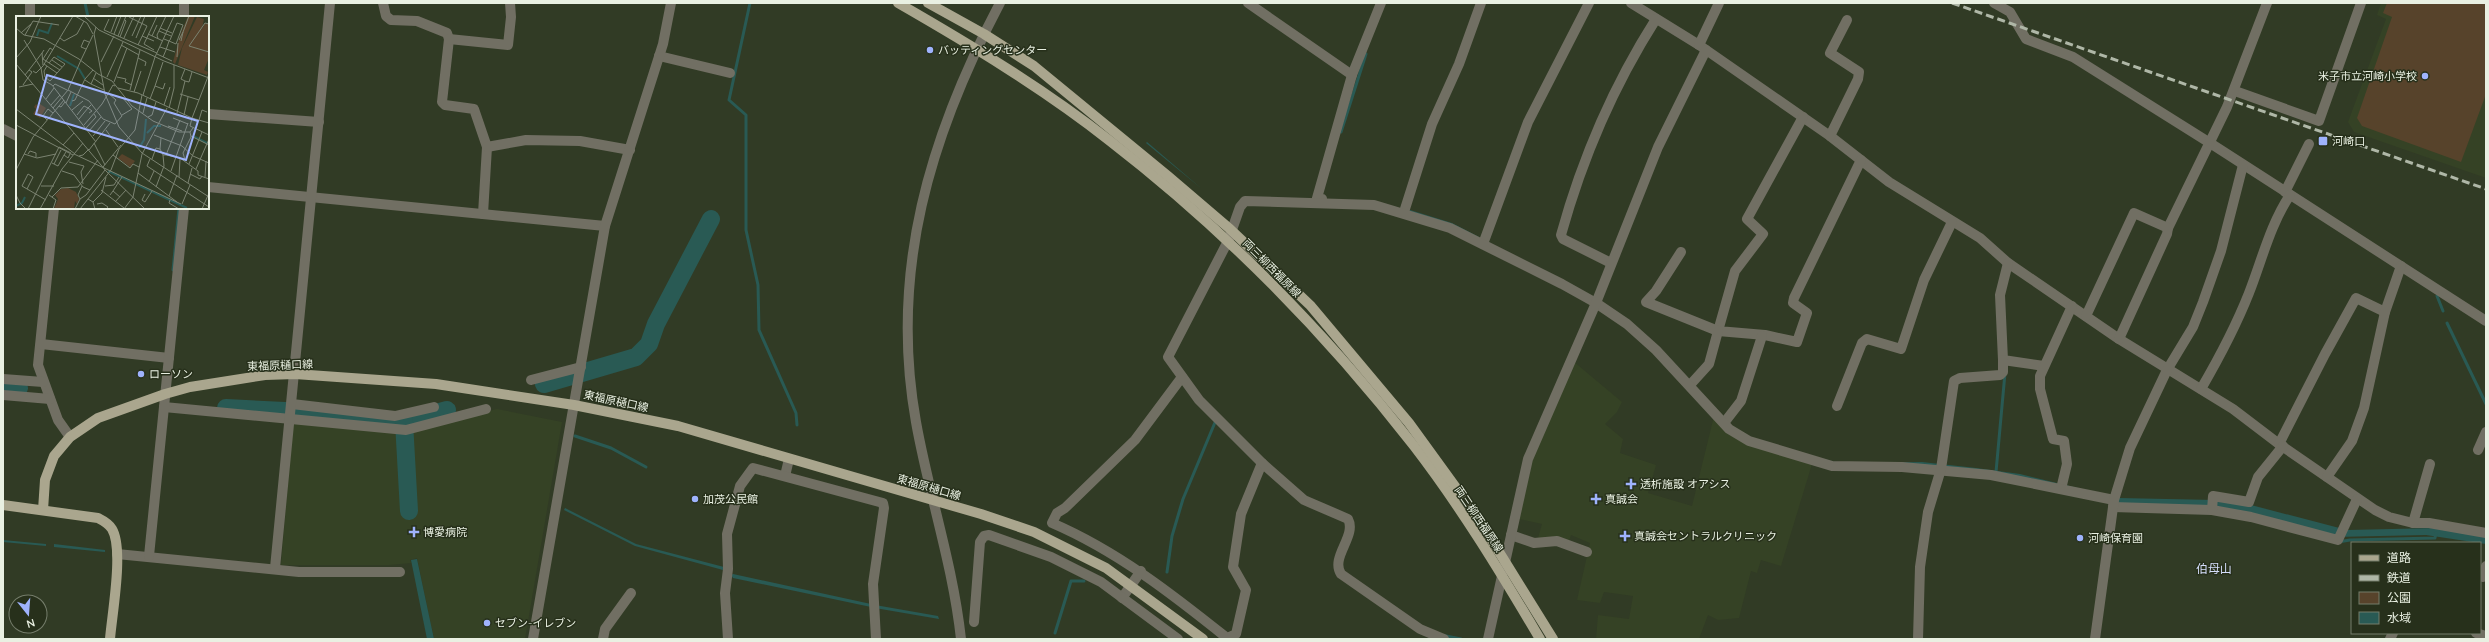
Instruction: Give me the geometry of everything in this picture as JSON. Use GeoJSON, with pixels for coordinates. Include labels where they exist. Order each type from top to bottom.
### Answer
{"type":"FeatureCollection","features":[{"type":"Feature","properties":{"kind":"main road","name":"両三柳西福原線"},"geometry":{"type":"LineString","coordinates":[[898,3],[977,49],[1110,140],[1228,240],[1273,285],[1342,359],[1414,446],[1502,575],[1540,639]]}},
{"type":"Feature","properties":{"kind":"main road","name":"両三柳西福原線"},"geometry":{"type":"LineString","coordinates":[[928,3],[984,34],[1034,66],[1230,229],[1310,305],[1409,423],[1478,518],[1553,639]]}},
{"type":"Feature","properties":{"kind":"main road","name":"東福原樋口線"},"geometry":{"type":"LineString","coordinates":[[43,510],[45,480],[54,456],[70,437],[98,418],[165,394],[235,379],[295,374],[436,384],[574,405],[678,426],[1034,532],[1100,564],[1131,585],[1203,639]]}},
{"type":"Feature","properties":{"kind":"main road"},"geometry":{"type":"LineString","coordinates":[[3,505],[82,515],[107,523],[112,530],[117,544],[110,639]]}},
{"type":"Feature","properties":{"kind":"street"},"geometry":{"type":"LineString","coordinates":[[30,3],[30,16]]}},
{"type":"Feature","properties":{"kind":"street"},"geometry":{"type":"LineString","coordinates":[[102,3],[107,3]]}},
{"type":"Feature","properties":{"kind":"street"},"geometry":{"type":"LineString","coordinates":[[184,3],[184,16]]}},
{"type":"Feature","properties":{"kind":"street"},"geometry":{"type":"LineString","coordinates":[[275,568],[291,419],[310,196],[319,122],[330,3]]}},
{"type":"Feature","properties":{"kind":"street"},"geometry":{"type":"LineString","coordinates":[[383,3],[386,16],[391,20],[417,21],[447,33],[449,39],[442,102],[445,105],[474,109],[487,146],[483,214]]}},
{"type":"Feature","properties":{"kind":"street"},"geometry":{"type":"LineString","coordinates":[[449,39],[508,45],[510,3]]}},
{"type":"Feature","properties":{"kind":"street"},"geometry":{"type":"LineString","coordinates":[[534,639],[605,226],[660,56],[672,3]]}},
{"type":"Feature","properties":{"kind":"street"},"geometry":{"type":"LineString","coordinates":[[961,639],[954,583],[933,501],[916,422],[909,367],[907,333],[910,270],[925,188],[939,144],[977,49],[1000,3]]}},
{"type":"Feature","properties":{"kind":"street"},"geometry":{"type":"LineString","coordinates":[[1248,3],[1352,74]]}},
{"type":"Feature","properties":{"kind":"street"},"geometry":{"type":"LineString","coordinates":[[1322,202],[1322,199],[1316,198],[1352,74],[1381,3]]}},
{"type":"Feature","properties":{"kind":"street"},"geometry":{"type":"LineString","coordinates":[[1404,212],[1432,124],[1459,64],[1481,3]]}},
{"type":"Feature","properties":{"kind":"street"},"geometry":{"type":"LineString","coordinates":[[1483,244],[1528,122],[1589,3]]}},
{"type":"Feature","properties":{"kind":"street"},"geometry":{"type":"LineString","coordinates":[[1631,3],[1703,47],[1830,136],[1889,182],[1980,238],[2008,263],[2119,339],[2167,370],[2233,409],[2357,499],[2389,517],[2413,523],[2429,523],[2486,533]]}},
{"type":"Feature","properties":{"kind":"street"},"geometry":{"type":"LineString","coordinates":[[1488,639],[1504,559],[1528,458],[1596,303],[1658,147],[1703,47],[1720,3]]}},
{"type":"Feature","properties":{"kind":"street"},"geometry":{"type":"LineString","coordinates":[[1994,3],[2010,12],[2026,39],[2073,58],[2210,143],[2486,321]]}},
{"type":"Feature","properties":{"kind":"street"},"geometry":{"type":"LineString","coordinates":[[2119,339],[2167,234],[2168,228],[2235,91],[2267,3]]}},
{"type":"Feature","properties":{"kind":"street"},"geometry":{"type":"LineString","coordinates":[[2235,91],[2319,121],[2361,3]]}},
{"type":"Feature","properties":{"kind":"street"},"geometry":{"type":"LineString","coordinates":[[1611,263],[1563,239],[1560,235],[1592,143],[1631,59],[1656,18]]}},
{"type":"Feature","properties":{"kind":"street"},"geometry":{"type":"LineString","coordinates":[[1830,136],[1858,79],[1858,72],[1854,67],[1830,53],[1847,20]]}},
{"type":"Feature","properties":{"kind":"street"},"geometry":{"type":"LineString","coordinates":[[660,56],[730,73]]}},
{"type":"Feature","properties":{"kind":"street"},"geometry":{"type":"LineString","coordinates":[[209,114],[319,122]]}},
{"type":"Feature","properties":{"kind":"street"},"geometry":{"type":"LineString","coordinates":[[1690,385],[1709,364],[1735,271],[1763,234],[1747,219],[1803,117]]}},
{"type":"Feature","properties":{"kind":"street"},"geometry":{"type":"LineString","coordinates":[[3,129],[16,136]]}},
{"type":"Feature","properties":{"kind":"street"},"geometry":{"type":"LineString","coordinates":[[487,146],[526,140],[565,141],[630,150]]}},
{"type":"Feature","properties":{"kind":"street"},"geometry":{"type":"LineString","coordinates":[[2201,389],[2225,345],[2249,294],[2270,234],[2309,144]]}},
{"type":"Feature","properties":{"kind":"street"},"geometry":{"type":"LineString","coordinates":[[1681,252],[1656,291],[1646,302],[1718,332],[1762,336],[1797,342],[1807,313],[1793,303],[1794,298],[1861,160]]}},
{"type":"Feature","properties":{"kind":"street"},"geometry":{"type":"LineString","coordinates":[[2095,639],[2113,503],[2130,448],[2167,370],[2193,327],[2203,302],[2221,251],[2243,165]]}},
{"type":"Feature","properties":{"kind":"street"},"geometry":{"type":"LineString","coordinates":[[209,187],[605,226]]}},
{"type":"Feature","properties":{"kind":"street"},"geometry":{"type":"LineString","coordinates":[[1444,639],[1420,629],[1341,574],[1338,565],[1350,528],[1348,519],[1304,500],[1262,463],[1199,400],[1168,357],[1228,240],[1230,229],[1240,207],[1246,202],[1322,202],[1374,205],[1404,212],[1450,228],[1596,303],[1627,324],[1656,350],[1690,385],[1729,429],[1749,441],[1832,466],[1941,469],[1991,475],[2061,489],[2113,503],[2213,505],[2338,540],[2357,499]]}},
{"type":"Feature","properties":{"kind":"street"},"geometry":{"type":"LineString","coordinates":[[54,209],[38,365],[58,420],[70,437]]}},
{"type":"Feature","properties":{"kind":"street"},"geometry":{"type":"LineString","coordinates":[[149,556],[184,209]]}},
{"type":"Feature","properties":{"kind":"street"},"geometry":{"type":"LineString","coordinates":[[2086,316],[2134,213],[2168,228]]}},
{"type":"Feature","properties":{"kind":"street"},"geometry":{"type":"LineString","coordinates":[[1837,406],[1862,343],[1867,339],[1901,348],[1924,280],[1952,222]]}},
{"type":"Feature","properties":{"kind":"street"},"geometry":{"type":"LineString","coordinates":[[1918,639],[1920,567],[1928,512],[1941,469],[1954,381],[1960,378],[2000,375],[2003,372],[2000,295],[2008,263]]}},
{"type":"Feature","properties":{"kind":"street"},"geometry":{"type":"LineString","coordinates":[[2327,477],[2352,441],[2364,408],[2385,312],[2400,266]]}},
{"type":"Feature","properties":{"kind":"street"},"geometry":{"type":"LineString","coordinates":[[2213,505],[2213,496],[2249,502],[2258,477],[2281,445],[2325,354],[2356,298],[2385,312]]}},
{"type":"Feature","properties":{"kind":"street"},"geometry":{"type":"LineString","coordinates":[[2061,489],[2067,464],[2064,441],[2053,438],[2040,389],[2040,376],[2072,306]]}},
{"type":"Feature","properties":{"kind":"street"},"geometry":{"type":"LineString","coordinates":[[1724,423],[1741,401],[1762,336]]}},
{"type":"Feature","properties":{"kind":"street"},"geometry":{"type":"LineString","coordinates":[[40,344],[169,358]]}},
{"type":"Feature","properties":{"kind":"street"},"geometry":{"type":"LineString","coordinates":[[2003,360],[2044,366]]}},
{"type":"Feature","properties":{"kind":"street"},"geometry":{"type":"LineString","coordinates":[[531,380],[580,368]]}},
{"type":"Feature","properties":{"kind":"street"},"geometry":{"type":"LineString","coordinates":[[1182,377],[1136,440],[1066,508],[1057,513],[1052,523],[1082,536],[1141,571],[1227,638],[1236,634],[1246,590],[1233,567],[1241,514],[1262,463]]}},
{"type":"Feature","properties":{"kind":"street"},"geometry":{"type":"LineString","coordinates":[[3,379],[44,382]]}},
{"type":"Feature","properties":{"kind":"street"},"geometry":{"type":"LineString","coordinates":[[3,395],[50,399]]}},
{"type":"Feature","properties":{"kind":"street"},"geometry":{"type":"LineString","coordinates":[[292,405],[395,416],[434,406]]}},
{"type":"Feature","properties":{"kind":"street"},"geometry":{"type":"LineString","coordinates":[[164,407],[406,430],[486,409]]}},
{"type":"Feature","properties":{"kind":"street"},"geometry":{"type":"LineString","coordinates":[[2478,450],[2486,432]]}},
{"type":"Feature","properties":{"kind":"street"},"geometry":{"type":"LineString","coordinates":[[786,476],[789,459]]}},
{"type":"Feature","properties":{"kind":"street"},"geometry":{"type":"LineString","coordinates":[[2413,523],[2430,464]]}},
{"type":"Feature","properties":{"kind":"street"},"geometry":{"type":"LineString","coordinates":[[728,639],[725,593],[728,569],[726,539],[734,500],[744,477],[753,468],[883,503],[884,508],[873,584],[876,639]]}},
{"type":"Feature","properties":{"kind":"street"},"geometry":{"type":"LineString","coordinates":[[974,622],[980,542],[984,536],[989,535],[1051,557],[1101,582],[1178,639]]}},
{"type":"Feature","properties":{"kind":"street"},"geometry":{"type":"LineString","coordinates":[[1510,535],[1534,543],[1557,541],[1587,552]]}},
{"type":"Feature","properties":{"kind":"street"},"geometry":{"type":"LineString","coordinates":[[117,554],[275,568],[298,572],[400,572]]}},
{"type":"Feature","properties":{"kind":"street"},"geometry":{"type":"LineString","coordinates":[[2483,577],[2486,566]]}},
{"type":"Feature","properties":{"kind":"street"},"geometry":{"type":"LineString","coordinates":[[1122,598],[1141,571]]}},
{"type":"Feature","properties":{"kind":"street"},"geometry":{"type":"LineString","coordinates":[[603,639],[605,629],[631,593]]}},
{"type":"Feature","properties":{"kind":"shaded area","name":"米子市立河崎小学校"},"geometry":{"type":"Polygon","coordinates":[[[2381,3],[2486,3],[2486,178],[2354,132],[2348,122],[2386,19],[2377,15],[2381,3]]]}},
{"type":"Feature","properties":{"kind":"shaded area","name":"真誠会"},"geometry":{"type":"Polygon","coordinates":[[[1573,361],[1622,402],[1617,412],[1605,424],[1623,439],[1620,453],[1656,465],[1648,493],[1692,506],[1714,416],[1724,427],[1812,464],[1781,566],[1761,560],[1757,573],[1751,571],[1739,618],[1718,620],[1708,615],[1699,639],[1596,639],[1598,615],[1629,619],[1633,596],[1604,592],[1600,603],[1577,600],[1590,543],[1571,535],[1569,541],[1538,538],[1542,524],[1519,519],[1533,458],[1573,361]]]}},
{"type":"Feature","properties":{"kind":"shaded area","name":"博愛病院"},"geometry":{"type":"Polygon","coordinates":[[[497,409],[562,422],[525,639],[434,639],[417,558],[410,560],[411,563],[389,565],[281,565],[293,425],[296,423],[393,432],[497,409]]]}},
{"type":"Feature","properties":{"kind":"green space","name":"米子市立河崎小学校"},"geometry":{"type":"Polygon","coordinates":[[[2387,3],[2486,3],[2486,94],[2461,162],[2362,126],[2357,118],[2392,17],[2383,13],[2387,3]]]}},
{"type":"Feature","properties":{"kind":"water"},"geometry":{"type":"Polygon","coordinates":[[[1147,142],[1202,189],[1146,143],[1147,142]]]}},
{"type":"Feature","properties":{"kind":"water"},"geometry":{"type":"Polygon","coordinates":[[[1410,210],[1452,223],[1481,238],[1409,212],[1410,210]]]}},
{"type":"Feature","properties":{"kind":"water"},"geometry":{"type":"Polygon","coordinates":[[[1813,456],[1840,463],[1922,462],[2020,474],[2119,498],[2215,500],[2251,505],[2347,530],[2436,528],[2486,536],[2486,544],[2481,542],[2426,535],[2335,537],[2273,519],[2128,506],[2025,478],[1851,466],[1813,456]]]}},
{"type":"Feature","properties":{"kind":"water"},"geometry":{"type":"Polygon","coordinates":[[[565,508],[636,544],[724,567],[723,570],[635,546],[564,510],[565,508]]]}},
{"type":"Feature","properties":{"kind":"water"},"geometry":{"type":"Polygon","coordinates":[[[3,540],[46,544],[46,546],[3,542],[3,540]]]}},
{"type":"Feature","properties":{"kind":"water"},"geometry":{"type":"Polygon","coordinates":[[[54,544],[105,550],[105,552],[54,547],[54,544]]]}},
{"type":"Feature","properties":{"kind":"water"},"geometry":{"type":"Polygon","coordinates":[[[417,559],[434,639],[427,639],[411,560],[417,559]]]}},
{"type":"Feature","properties":{"kind":"water"},"geometry":{"type":"Polygon","coordinates":[[[733,574],[871,604],[871,607],[733,578],[731,575],[733,574]]]}},
{"type":"Feature","properties":{"kind":"water"},"geometry":{"type":"Polygon","coordinates":[[[875,605],[938,616],[939,619],[875,608],[875,605]]]}},
{"type":"Feature","properties":{"kind":"waterway"},"geometry":{"type":"LineString","coordinates":[[85,3],[88,16]]}},
{"type":"Feature","properties":{"kind":"waterway"},"geometry":{"type":"LineString","coordinates":[[750,3],[729,100],[746,115],[746,230],[758,285],[759,330],[796,413],[797,425]]}},
{"type":"Feature","properties":{"kind":"waterway"},"geometry":{"type":"LineString","coordinates":[[1341,132],[1366,54]]}},
{"type":"Feature","properties":{"kind":"waterway"},"geometry":{"type":"LineString","coordinates":[[173,270],[179,209]]}},
{"type":"Feature","properties":{"kind":"waterway"},"geometry":{"type":"LineString","coordinates":[[544,384],[636,357],[649,344],[656,324],[711,219]]}},
{"type":"Feature","properties":{"kind":"waterway"},"geometry":{"type":"LineString","coordinates":[[2437,296],[2443,311]]}},
{"type":"Feature","properties":{"kind":"waterway"},"geometry":{"type":"LineString","coordinates":[[2447,323],[2486,404]]}},
{"type":"Feature","properties":{"kind":"waterway"},"geometry":{"type":"LineString","coordinates":[[1996,472],[2005,373]]}},
{"type":"Feature","properties":{"kind":"waterway"},"geometry":{"type":"LineString","coordinates":[[3,386],[19,388]]}},
{"type":"Feature","properties":{"kind":"waterway"},"geometry":{"type":"LineString","coordinates":[[226,408],[305,412],[404,422],[447,410]]}},
{"type":"Feature","properties":{"kind":"waterway"},"geometry":{"type":"LineString","coordinates":[[1167,572],[1172,536],[1183,499],[1216,420]]}},
{"type":"Feature","properties":{"kind":"waterway"},"geometry":{"type":"LineString","coordinates":[[404,422],[409,511]]}},
{"type":"Feature","properties":{"kind":"waterway"},"geometry":{"type":"LineString","coordinates":[[575,436],[611,448],[646,467]]}},
{"type":"Feature","properties":{"kind":"waterway"},"geometry":{"type":"LineString","coordinates":[[2338,542],[2350,540],[2435,538],[2436,533]]}},
{"type":"Feature","properties":{"kind":"waterway"},"geometry":{"type":"LineString","coordinates":[[1055,633],[1071,581],[1084,581]]}},
{"type":"Feature","properties":{"kind":"waterway"},"geometry":{"type":"LineString","coordinates":[[1446,636],[1461,639]]}},
{"type":"Feature","properties":{"kind":"railway"},"geometry":{"type":"LineString","coordinates":[[1952,3],[2486,189]]}},
{"type":"Feature","properties":{"kind":"place","name":"バッティングセンター"},"geometry":{"type":"Point","coordinates":[930,50]}},
{"type":"Feature","properties":{"kind":"place","name":"米子市立河崎小学校"},"geometry":{"type":"Point","coordinates":[2425,76]}},
{"type":"Feature","properties":{"kind":"place","name":"河崎口"},"geometry":{"type":"Point","coordinates":[2323,141]}},
{"type":"Feature","properties":{"kind":"place","name":"ローソン"},"geometry":{"type":"Point","coordinates":[141,374]}},
{"type":"Feature","properties":{"kind":"place","name":"透析施設 オアシス"},"geometry":{"type":"Point","coordinates":[1631,484]}},
{"type":"Feature","properties":{"kind":"place","name":"加茂公民館"},"geometry":{"type":"Point","coordinates":[695,499]}},
{"type":"Feature","properties":{"kind":"place","name":"真誠会"},"geometry":{"type":"Point","coordinates":[1596,499]}},
{"type":"Feature","properties":{"kind":"place","name":"博愛病院"},"geometry":{"type":"Point","coordinates":[414,532]}},
{"type":"Feature","properties":{"kind":"place","name":"真誠会セントラルクリニック"},"geometry":{"type":"Point","coordinates":[1625,536]}},
{"type":"Feature","properties":{"kind":"place","name":"河崎保育園"},"geometry":{"type":"Point","coordinates":[2080,538]}},
{"type":"Feature","properties":{"kind":"place","name":"セブン-イレブン"},"geometry":{"type":"Point","coordinates":[487,623]}},
{"type":"Feature","properties":{"kind":"district","name":"伯母山"},"geometry":{"type":"Point","coordinates":[2214,569]}}]}
